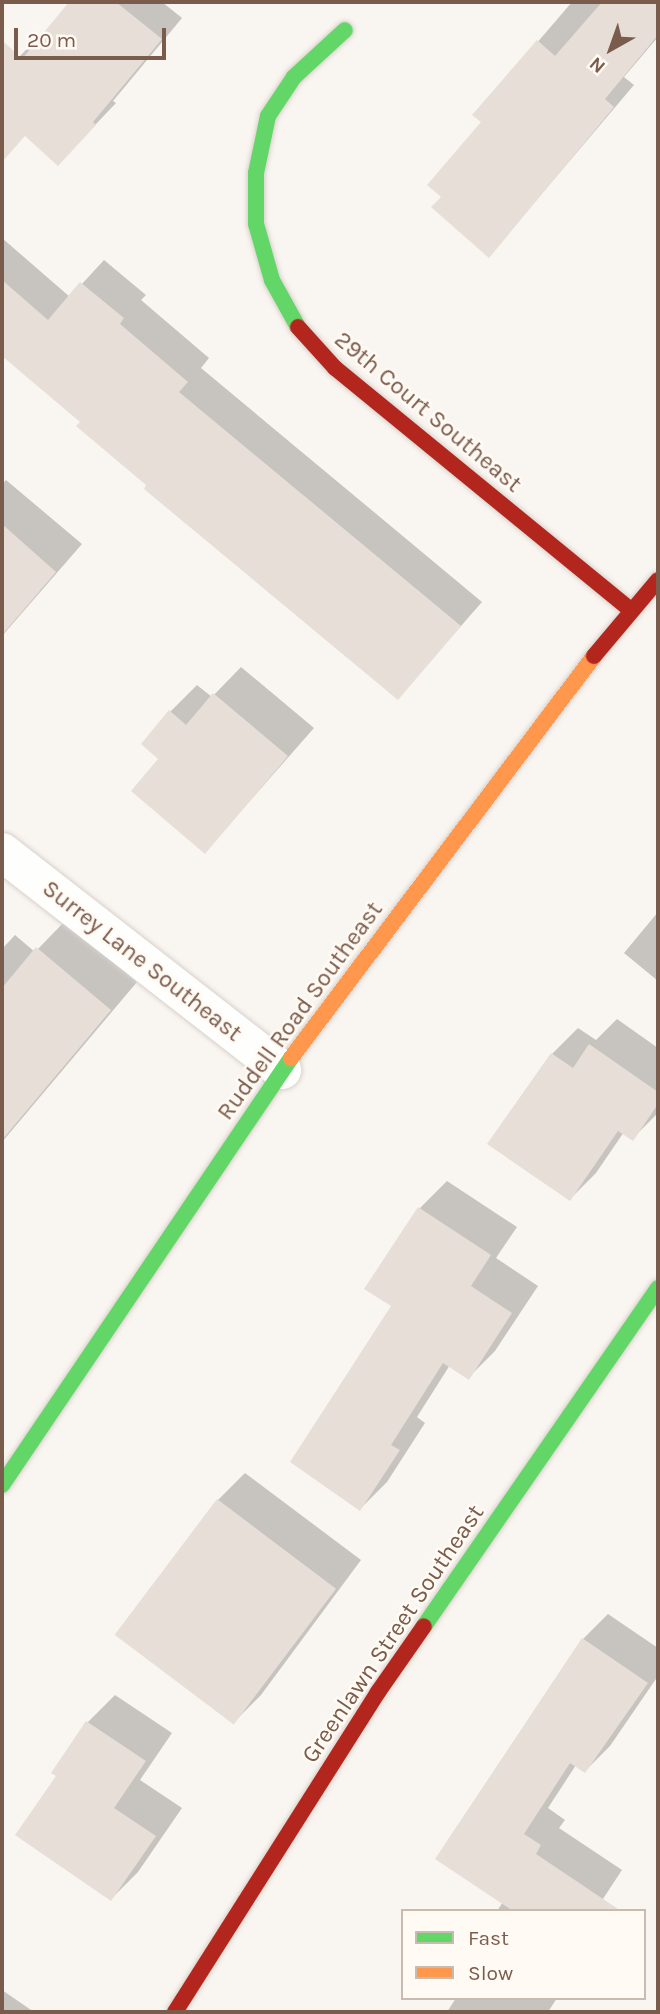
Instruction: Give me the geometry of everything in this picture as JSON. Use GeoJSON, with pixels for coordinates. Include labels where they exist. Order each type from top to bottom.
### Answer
{"type":"FeatureCollection","features":[{"type":"Feature","properties":{"kind":"street","name":"29th Court Southeast"},"geometry":{"type":"LineString","coordinates":[[345,30],[294,77],[268,116],[256,173],[256,224],[272,280],[299,329],[335,368],[631,610]]}},
{"type":"Feature","properties":{"kind":"street","name":"Ruddell Road Southeast"},"geometry":{"type":"LineString","coordinates":[[2,1485],[282,1070],[566,689],[658,580]]}},
{"type":"Feature","properties":{"kind":"street","name":"Surrey Lane Southeast"},"geometry":{"type":"LineString","coordinates":[[2,852],[282,1070]]}},
{"type":"Feature","properties":{"kind":"street","name":"Greenlawn Street Southeast"},"geometry":{"type":"LineString","coordinates":[[175,2012],[378,1692],[658,1287]]}},
{"type":"Feature","properties":{"kind":"building"},"geometry":{"type":"Polygon","coordinates":[[[69,2],[116,2],[162,39],[93,122],[96,125],[58,166],[25,136],[2,162],[2,40],[22,59],[69,2]]]}},
{"type":"Feature","properties":{"kind":"building"},"geometry":{"type":"Polygon","coordinates":[[[602,2],[658,2],[658,35],[605,99],[614,107],[489,258],[431,207],[441,197],[427,185],[481,122],[472,115],[537,40],[555,56],[602,2]]]}},
{"type":"Feature","properties":{"kind":"building"},"geometry":{"type":"Polygon","coordinates":[[[2,280],[48,320],[80,282],[124,318],[120,324],[188,382],[179,392],[461,626],[398,700],[144,489],[146,485],[76,426],[80,422],[2,356],[2,280]]]}},
{"type":"Feature","properties":{"kind":"building"},"geometry":{"type":"Polygon","coordinates":[[[2,524],[56,572],[2,635],[2,524]]]}},
{"type":"Feature","properties":{"kind":"building"},"geometry":{"type":"Polygon","coordinates":[[[213,693],[288,756],[205,854],[131,791],[158,759],[141,744],[169,710],[186,725],[213,693]]]}},
{"type":"Feature","properties":{"kind":"building"},"geometry":{"type":"Polygon","coordinates":[[[36,947],[111,1010],[2,1140],[2,988],[36,947]]]}},
{"type":"Feature","properties":{"kind":"building"},"geometry":{"type":"Polygon","coordinates":[[[589,1044],[658,1092],[658,1104],[633,1141],[618,1131],[570,1201],[487,1144],[551,1053],[573,1068],[589,1044]]]}},
{"type":"Feature","properties":{"kind":"building"},"geometry":{"type":"Polygon","coordinates":[[[418,1207],[491,1255],[471,1286],[512,1313],[469,1380],[443,1363],[391,1445],[400,1450],[360,1511],[290,1462],[391,1306],[364,1289],[418,1207]]]}},
{"type":"Feature","properties":{"kind":"building"},"geometry":{"type":"Polygon","coordinates":[[[217,1499],[336,1589],[234,1724],[115,1635],[217,1499]]]}},
{"type":"Feature","properties":{"kind":"building"},"geometry":{"type":"Polygon","coordinates":[[[582,1638],[648,1683],[585,1773],[570,1763],[524,1834],[541,1845],[536,1854],[618,1909],[510,1909],[435,1859],[582,1638]]]}},
{"type":"Feature","properties":{"kind":"building"},"geometry":{"type":"Polygon","coordinates":[[[86,1721],[146,1761],[114,1808],[156,1836],[111,1901],[15,1835],[56,1776],[51,1773],[86,1721]]]}},
{"type":"Feature","properties":{"kind":"traffic: fast"},"geometry":{"type":"LineString","coordinates":[[298,327],[272,280],[256,224],[256,173],[268,116],[294,77],[345,30]]}},
{"type":"Feature","properties":{"kind":"traffic: fast"},"geometry":{"type":"LineString","coordinates":[[2,1485],[291,1058]]}},
{"type":"Feature","properties":{"kind":"traffic: fast"},"geometry":{"type":"LineString","coordinates":[[424,1626],[658,1288]]}},
{"type":"Feature","properties":{"kind":"traffic: slow"},"geometry":{"type":"LineString","coordinates":[[291,1058],[594,656]]}},
{"type":"Feature","properties":{"kind":"traffic: jam"},"geometry":{"type":"LineString","coordinates":[[298,327],[335,368],[631,610]]}},
{"type":"Feature","properties":{"kind":"traffic: jam"},"geometry":{"type":"LineString","coordinates":[[594,656],[658,580]]}},
{"type":"Feature","properties":{"kind":"traffic: jam"},"geometry":{"type":"LineString","coordinates":[[175,2012],[378,1692],[424,1626]]}}]}
